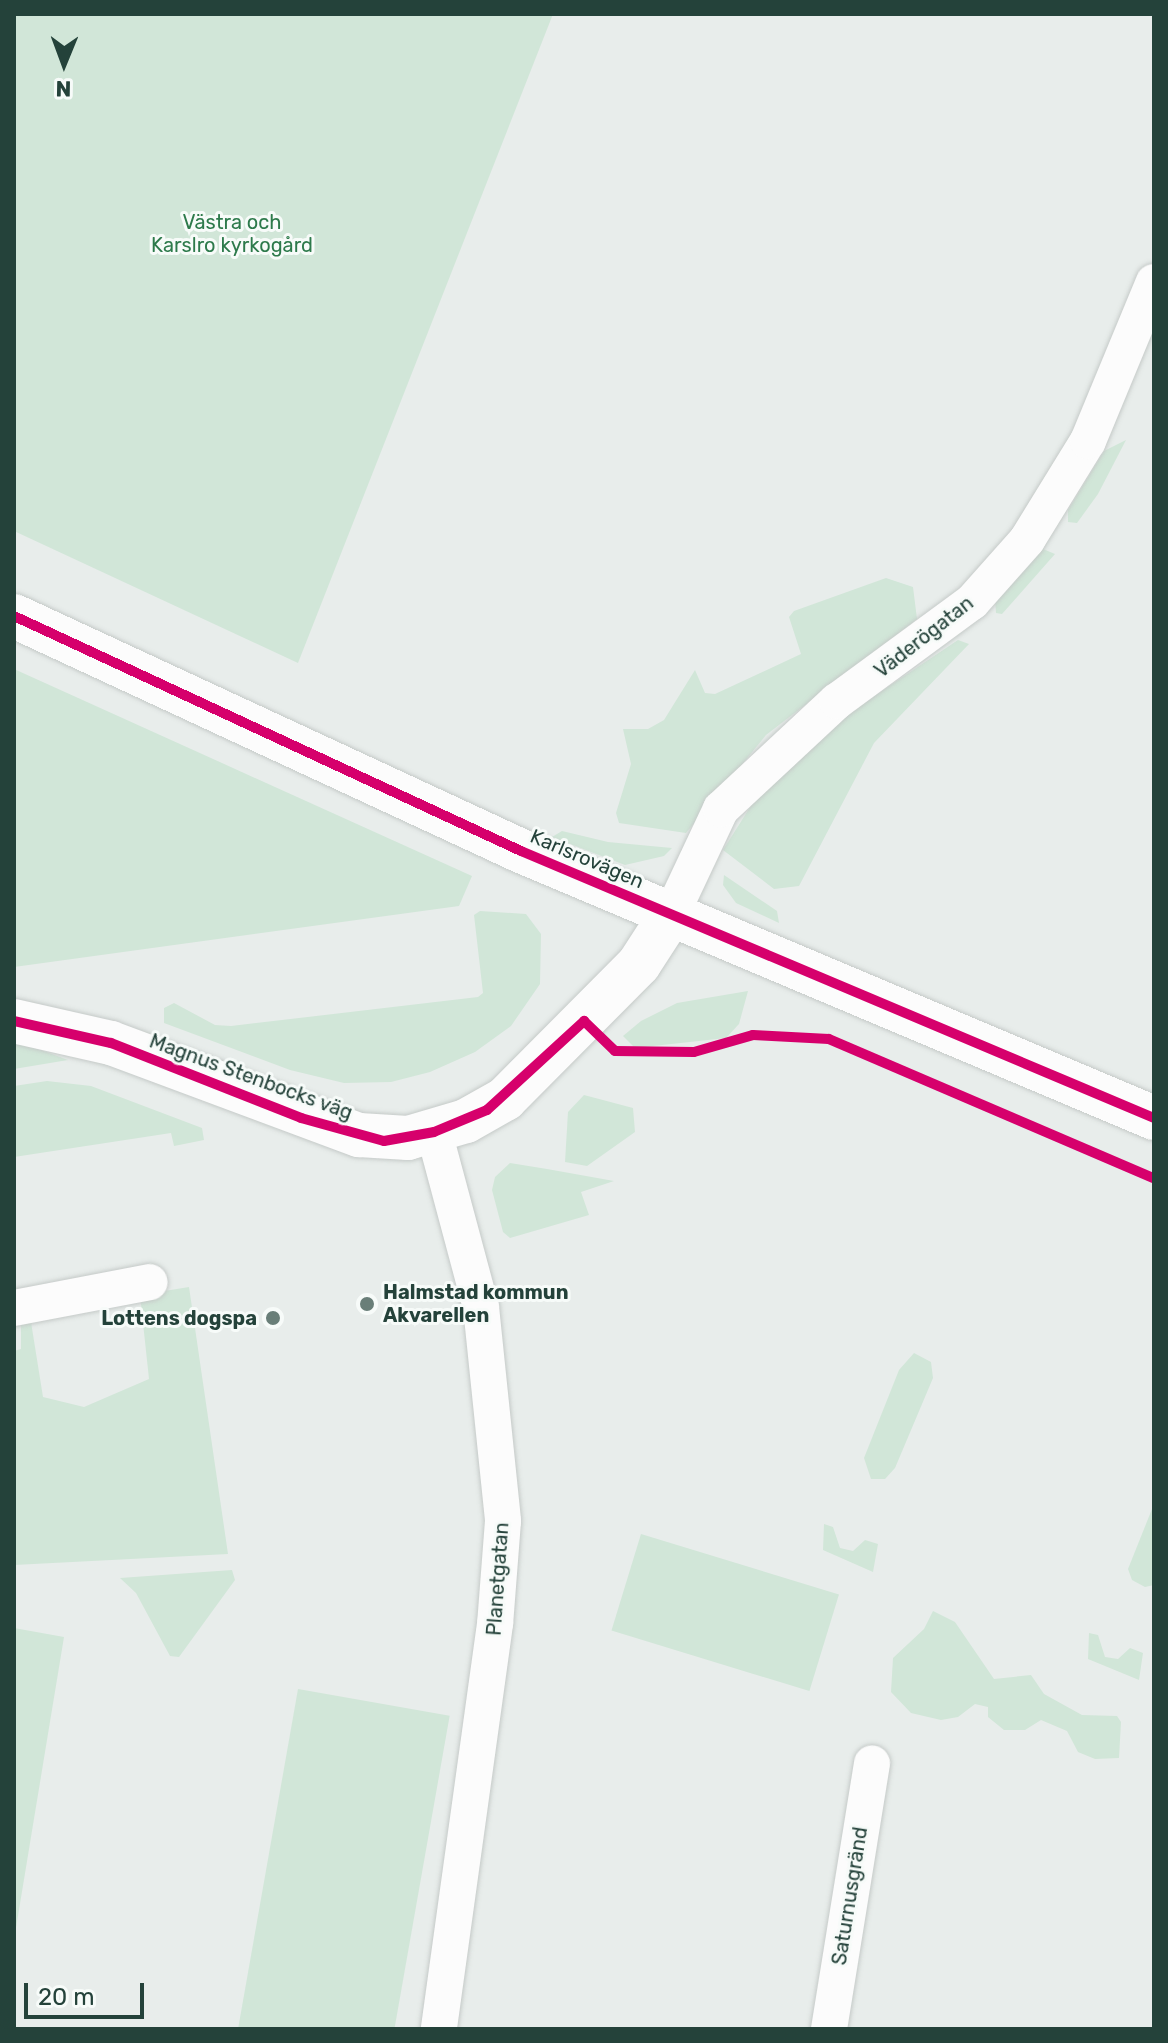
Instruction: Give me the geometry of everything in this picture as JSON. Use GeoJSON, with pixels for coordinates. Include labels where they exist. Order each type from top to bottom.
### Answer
{"type":"FeatureCollection","features":[{"type":"Feature","properties":{"kind":"street","name":"Väderögatan"},"geometry":{"type":"LineString","coordinates":[[672,913],[721,809],[837,701],[972,602],[1027,540],[1088,441],[1154,282]]}},
{"type":"Feature","properties":{"kind":"street","name":"Karlsrovägen"},"geometry":{"type":"LineString","coordinates":[[14,616],[521,851],[1151,1110]]}},
{"type":"Feature","properties":{"kind":"street","name":"Magnus Stenbocks väg"},"geometry":{"type":"LineString","coordinates":[[14,1021],[111,1043],[359,1135],[384,1141],[434,1132],[487,1110],[544,1064],[639,964],[672,913]]}},
{"type":"Feature","properties":{"kind":"street","name":"Planetgatan"},"geometry":{"type":"LineString","coordinates":[[434,1132],[481,1307],[503,1521],[495,1624],[439,2029]]}},
{"type":"Feature","properties":{"kind":"street"},"geometry":{"type":"LineString","coordinates":[[14,1308],[150,1282]]}},
{"type":"Feature","properties":{"kind":"street","name":"Saturnusgränd"},"geometry":{"type":"LineString","coordinates":[[829,2029],[872,1763]]}},
{"type":"Feature","properties":{"kind":"green space","name":"Västra och Karslro kyrkogård"},"geometry":{"type":"Polygon","coordinates":[[[14,14],[553,14],[298,663],[14,531],[14,14]]]}},
{"type":"Feature","properties":{"kind":"green space"},"geometry":{"type":"Polygon","coordinates":[[[1126,440],[1098,494],[1077,523],[1068,522],[1068,510],[1104,451],[1126,440]]]}},
{"type":"Feature","properties":{"kind":"green space"},"geometry":{"type":"Polygon","coordinates":[[[1043,549],[1055,554],[1002,614],[996,613],[995,599],[1043,549]]]}},
{"type":"Feature","properties":{"kind":"green space"},"geometry":{"type":"Polygon","coordinates":[[[886,578],[913,587],[917,619],[766,735],[686,833],[619,823],[616,813],[631,764],[623,729],[648,729],[664,720],[695,670],[705,693],[715,694],[801,654],[789,617],[794,611],[886,578]]]}},
{"type":"Feature","properties":{"kind":"green space"},"geometry":{"type":"Polygon","coordinates":[[[958,640],[969,644],[874,743],[799,886],[774,889],[723,850],[754,801],[843,717],[958,640]]]}},
{"type":"Feature","properties":{"kind":"green space"},"geometry":{"type":"Polygon","coordinates":[[[14,669],[472,876],[459,906],[14,967],[14,669]]]}},
{"type":"Feature","properties":{"kind":"green space"},"geometry":{"type":"Polygon","coordinates":[[[562,831],[608,842],[672,848],[664,856],[625,865],[552,837],[562,831]]]}},
{"type":"Feature","properties":{"kind":"green space"},"geometry":{"type":"Polygon","coordinates":[[[724,875],[777,911],[779,923],[736,903],[723,885],[724,875]]]}},
{"type":"Feature","properties":{"kind":"green space"},"geometry":{"type":"Polygon","coordinates":[[[480,911],[526,914],[541,934],[540,984],[511,1026],[475,1052],[430,1072],[391,1082],[344,1083],[290,1070],[164,1023],[164,1008],[174,1003],[215,1025],[231,1026],[478,997],[483,993],[474,915],[480,911]]]}},
{"type":"Feature","properties":{"kind":"green space"},"geometry":{"type":"Polygon","coordinates":[[[748,991],[739,1024],[726,1038],[635,1048],[623,1036],[641,1021],[677,1003],[748,991]]]}},
{"type":"Feature","properties":{"kind":"green space"},"geometry":{"type":"Polygon","coordinates":[[[14,1044],[33,1047],[68,1060],[14,1069],[14,1044]]]}},
{"type":"Feature","properties":{"kind":"green space"},"geometry":{"type":"Polygon","coordinates":[[[47,1081],[91,1086],[202,1128],[204,1140],[174,1146],[171,1133],[14,1157],[14,1086],[47,1081]]]}},
{"type":"Feature","properties":{"kind":"green space"},"geometry":{"type":"Polygon","coordinates":[[[584,1095],[633,1108],[635,1132],[587,1166],[565,1162],[568,1112],[584,1095]]]}},
{"type":"Feature","properties":{"kind":"green space"},"geometry":{"type":"Polygon","coordinates":[[[510,1163],[614,1181],[581,1192],[589,1215],[510,1238],[503,1232],[492,1190],[495,1177],[510,1163]]]}},
{"type":"Feature","properties":{"kind":"green space"},"geometry":{"type":"Polygon","coordinates":[[[189,1287],[228,1554],[14,1565],[14,1351],[21,1349],[21,1324],[31,1322],[43,1397],[84,1407],[149,1379],[140,1295],[189,1287]]]}},
{"type":"Feature","properties":{"kind":"green space"},"geometry":{"type":"Polygon","coordinates":[[[914,1353],[931,1362],[933,1378],[895,1468],[885,1479],[871,1479],[864,1458],[899,1370],[914,1353]]]}},
{"type":"Feature","properties":{"kind":"green space"},"geometry":{"type":"Polygon","coordinates":[[[1154,1504],[1154,1585],[1145,1587],[1132,1580],[1128,1569],[1154,1504]]]}},
{"type":"Feature","properties":{"kind":"green space"},"geometry":{"type":"Polygon","coordinates":[[[824,1524],[833,1527],[840,1548],[853,1551],[865,1540],[878,1544],[873,1572],[823,1550],[824,1524]]]}},
{"type":"Feature","properties":{"kind":"green space"},"geometry":{"type":"Polygon","coordinates":[[[641,1534],[839,1595],[809,1691],[611,1631],[641,1534]]]}},
{"type":"Feature","properties":{"kind":"green space"},"geometry":{"type":"Polygon","coordinates":[[[232,1570],[235,1580],[179,1657],[170,1656],[136,1593],[120,1578],[232,1570]]]}},
{"type":"Feature","properties":{"kind":"green space"},"geometry":{"type":"Polygon","coordinates":[[[933,1611],[955,1622],[994,1679],[1031,1675],[1044,1694],[1082,1715],[1117,1716],[1121,1722],[1119,1758],[1095,1759],[1078,1752],[1067,1731],[1041,1720],[1025,1730],[1004,1730],[988,1717],[988,1707],[975,1704],[958,1717],[941,1720],[911,1713],[891,1692],[893,1658],[924,1629],[933,1611]]]}},
{"type":"Feature","properties":{"kind":"green space"},"geometry":{"type":"Polygon","coordinates":[[[14,1628],[64,1637],[14,1940],[14,1628]]]}},
{"type":"Feature","properties":{"kind":"green space"},"geometry":{"type":"Polygon","coordinates":[[[1089,1633],[1098,1635],[1105,1657],[1118,1659],[1130,1648],[1143,1653],[1139,1680],[1088,1659],[1089,1633]]]}},
{"type":"Feature","properties":{"kind":"green space"},"geometry":{"type":"Polygon","coordinates":[[[298,1689],[450,1716],[394,2029],[238,2029],[298,1689]]]}},
{"type":"Feature","properties":{"kind":"cycle path"},"geometry":{"type":"LineString","coordinates":[[14,616],[521,851],[1154,1118]]}},
{"type":"Feature","properties":{"kind":"cycle path"},"geometry":{"type":"LineString","coordinates":[[14,1021],[111,1043],[301,1118],[384,1141],[434,1132],[487,1110],[584,1021],[615,1051],[694,1052],[753,1035],[829,1039],[1154,1178]]}},
{"type":"Feature","properties":{"kind":"place","name":"Halmstad kommun Akvarellen"},"geometry":{"type":"Point","coordinates":[367,1304]}},
{"type":"Feature","properties":{"kind":"place","name":"Lottens dogspa"},"geometry":{"type":"Point","coordinates":[273,1318]}}]}
